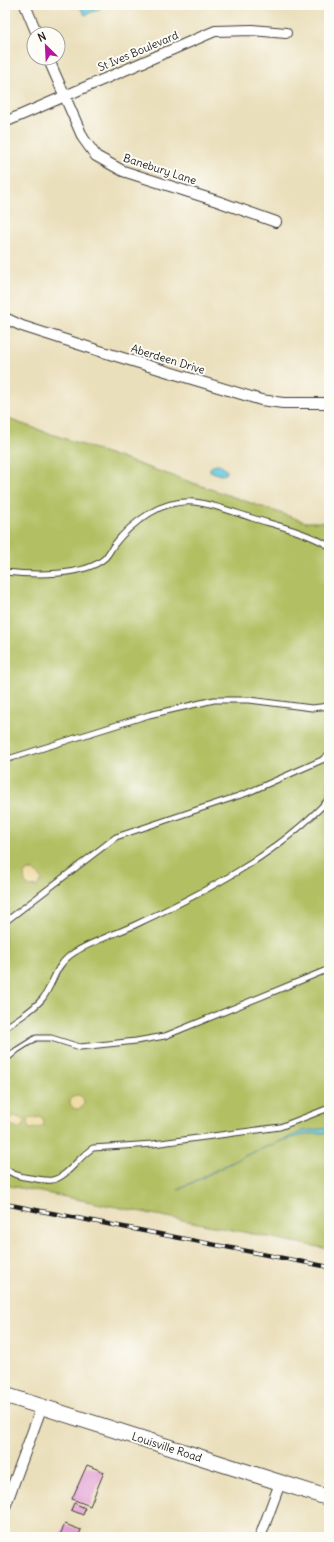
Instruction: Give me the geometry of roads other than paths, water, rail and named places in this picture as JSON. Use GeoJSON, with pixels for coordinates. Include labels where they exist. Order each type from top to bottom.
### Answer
{"type":"FeatureCollection","features":[{"type":"Feature","properties":{"kind":"main road","name":"Louisville Road"},"geometry":{"type":"LineString","coordinates":[[5,1395],[329,1498]]}},
{"type":"Feature","properties":{"kind":"street"},"geometry":{"type":"LineString","coordinates":[[25,5],[34,26]]}},
{"type":"Feature","properties":{"kind":"street","name":"St Ives Boulevard"},"geometry":{"type":"LineString","coordinates":[[5,122],[214,31],[252,30],[286,33]]}},
{"type":"Feature","properties":{"kind":"street","name":"Banebury Lane"},"geometry":{"type":"LineString","coordinates":[[51,66],[83,138],[96,156],[123,171],[276,222]]}},
{"type":"Feature","properties":{"kind":"street","name":"Aberdeen Drive"},"geometry":{"type":"LineString","coordinates":[[5,318],[22,326],[96,350],[260,400],[283,403],[329,403]]}},
{"type":"Feature","properties":{"kind":"street"},"geometry":{"type":"LineString","coordinates":[[5,1506],[42,1406]]}},
{"type":"Feature","properties":{"kind":"street"},"geometry":{"type":"LineString","coordinates":[[260,1537],[280,1483]]}},
{"type":"Feature","properties":{"kind":"lane"},"geometry":{"type":"LineString","coordinates":[[5,572],[60,572],[82,569],[96,564],[106,557],[114,544],[150,513],[176,502],[194,502],[225,509],[297,532],[329,546]]}},
{"type":"Feature","properties":{"kind":"lane"},"geometry":{"type":"LineString","coordinates":[[5,760],[150,715],[214,700],[249,700],[312,708],[329,706]]}},
{"type":"Feature","properties":{"kind":"lane"},"geometry":{"type":"LineString","coordinates":[[5,922],[116,837],[247,793],[322,760],[329,754]]}},
{"type":"Feature","properties":{"kind":"lane"},"geometry":{"type":"LineString","coordinates":[[5,1028],[33,1009],[44,997],[57,968],[76,951],[185,902],[228,878],[278,844],[306,822],[329,799]]}},
{"type":"Feature","properties":{"kind":"lane"},"geometry":{"type":"LineString","coordinates":[[5,1060],[17,1050],[36,1038],[51,1038],[80,1047],[136,1041],[165,1036],[329,969]]}},
{"type":"Feature","properties":{"kind":"lane"},"geometry":{"type":"LineString","coordinates":[[5,1168],[9,1172],[19,1177],[52,1180],[62,1175],[93,1148],[152,1144],[280,1127],[329,1108]]}},
{"type":"Feature","properties":{"kind":"water"},"geometry":{"type":"Polygon","coordinates":[[[84,5],[100,5],[101,8],[85,15],[80,7],[84,5]]]}},
{"type":"Feature","properties":{"kind":"water"},"geometry":{"type":"Polygon","coordinates":[[[216,464],[219,464],[227,471],[226,474],[220,475],[210,471],[210,468],[216,464]]]}},
{"type":"Feature","properties":{"kind":"water"},"geometry":{"type":"Polygon","coordinates":[[[329,1128],[329,1133],[311,1134],[273,1144],[304,1131],[329,1128]]]}},
{"type":"Feature","properties":{"kind":"water"},"geometry":{"type":"Polygon","coordinates":[[[245,1156],[178,1190],[231,1162],[245,1156]]]}},
{"type":"Feature","properties":{"kind":"railway"},"geometry":{"type":"LineString","coordinates":[[5,1204],[329,1267]]}}]}
